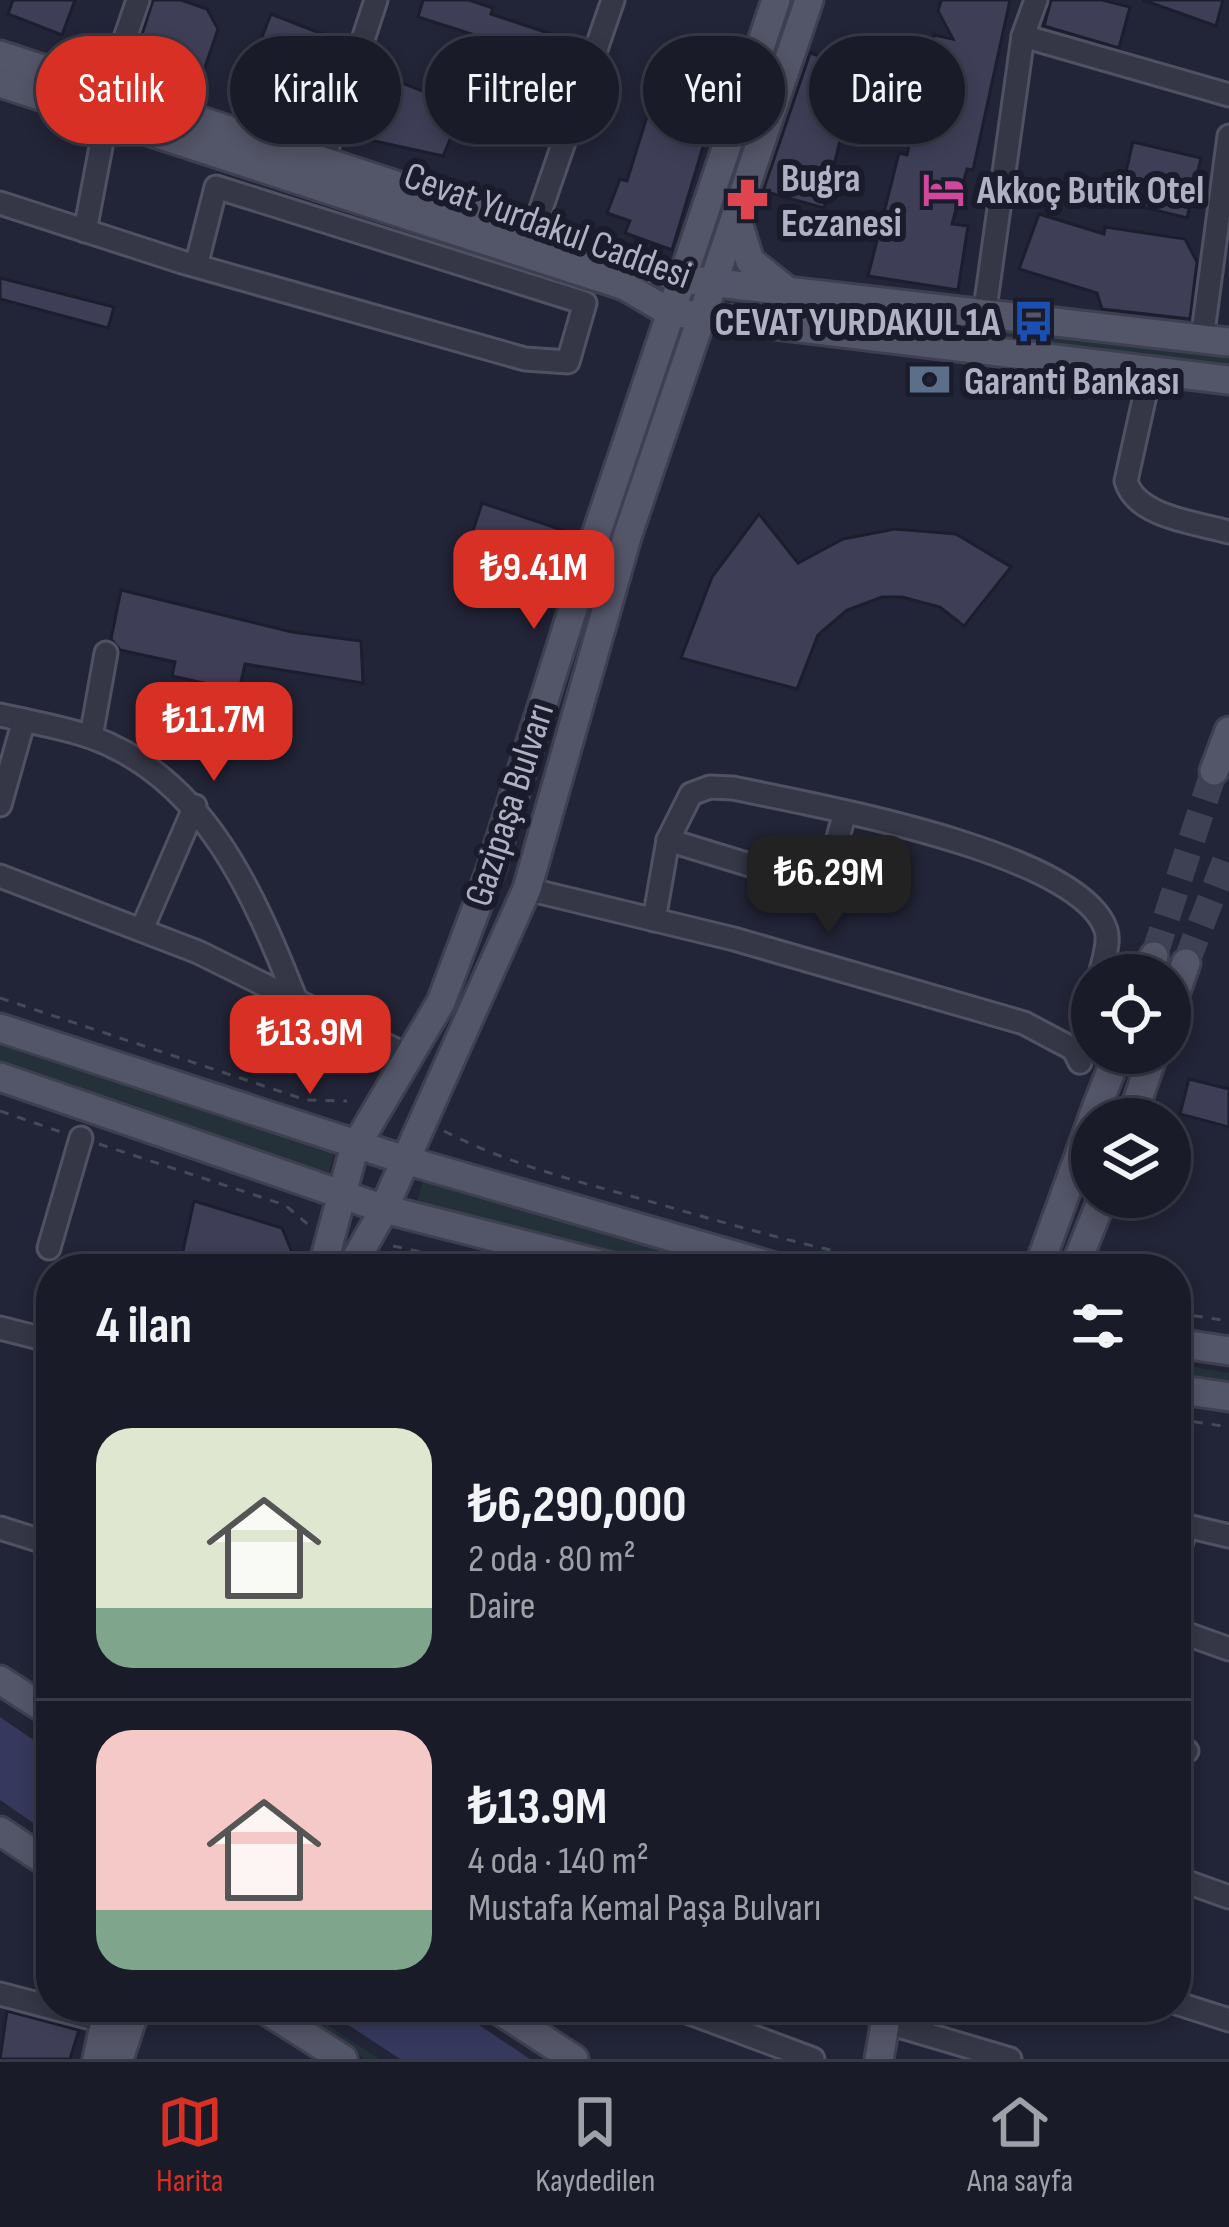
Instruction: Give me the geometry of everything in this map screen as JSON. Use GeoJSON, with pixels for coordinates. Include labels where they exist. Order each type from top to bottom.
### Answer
{"type":"FeatureCollection","features":[{"type":"Feature","properties":{"kind":"main road","name":"Gazipaşa Bulvarı"},"geometry":{"type":"LineString","coordinates":[[326,1254],[338,1195],[356,1145],[441,1003],[531,751],[597,532],[776,0]]}},
{"type":"Feature","properties":{"kind":"main road","name":"Gazipaşa Bulvarı"},"geometry":{"type":"LineString","coordinates":[[358,1254],[384,1209],[527,889],[627,537],[809,0]]}},
{"type":"Feature","properties":{"kind":"main road","name":"Cevat Yurdakul Caddesi"},"geometry":{"type":"LineString","coordinates":[[0,55],[36,71]]}},
{"type":"Feature","properties":{"kind":"main road","name":"Cevat Yurdakul Caddesi"},"geometry":{"type":"LineString","coordinates":[[0,83],[36,89]]}},
{"type":"Feature","properties":{"kind":"main road","name":"Cevat Yurdakul Caddesi"},"geometry":{"type":"LineString","coordinates":[[206,129],[323,161],[682,279],[1215,341]]}},
{"type":"Feature","properties":{"kind":"main road","name":"Cevat Yurdakul Caddesi"},"geometry":{"type":"LineString","coordinates":[[206,137],[625,286],[669,312],[1229,380]]}},
{"type":"Feature","properties":{"kind":"main road"},"geometry":{"type":"LineString","coordinates":[[736,216],[750,261],[792,293]]}},
{"type":"Feature","properties":{"kind":"main road"},"geometry":{"type":"LineString","coordinates":[[1214,771],[1229,731]]}},
{"type":"Feature","properties":{"kind":"main road"},"geometry":{"type":"LineString","coordinates":[[0,1028],[356,1145],[730,1254]]}},
{"type":"Feature","properties":{"kind":"main road"},"geometry":{"type":"LineString","coordinates":[[0,1077],[338,1195],[561,1254]]}},
{"type":"Feature","properties":{"kind":"main road"},"geometry":{"type":"LineString","coordinates":[[1041,1254],[1071,1174]]}},
{"type":"Feature","properties":{"kind":"main road"},"geometry":{"type":"LineString","coordinates":[[1085,1254],[1097,1218]]}},
{"type":"Feature","properties":{"kind":"main road"},"geometry":{"type":"LineString","coordinates":[[1191,1345],[1229,1351]]}},
{"type":"Feature","properties":{"kind":"main road"},"geometry":{"type":"LineString","coordinates":[[1191,1391],[1229,1397]]}},
{"type":"Feature","properties":{"kind":"main road"},"geometry":{"type":"LineString","coordinates":[[0,1680],[36,1703]]}},
{"type":"Feature","properties":{"kind":"main road"},"geometry":{"type":"LineString","coordinates":[[0,1831],[36,1855]]}},
{"type":"Feature","properties":{"kind":"main road"},"geometry":{"type":"LineString","coordinates":[[97,2059],[105,2022]]}},
{"type":"Feature","properties":{"kind":"main road"},"geometry":{"type":"LineString","coordinates":[[119,2059],[131,2022]]}},
{"type":"Feature","properties":{"kind":"main road"},"geometry":{"type":"LineString","coordinates":[[285,2022],[343,2059]]}},
{"type":"Feature","properties":{"kind":"main road"},"geometry":{"type":"LineString","coordinates":[[517,2022],[574,2059]]}},
{"type":"Feature","properties":{"kind":"main road"},"geometry":{"type":"LineString","coordinates":[[879,2059],[886,2022]]}},
{"type":"Feature","properties":{"kind":"street"},"geometry":{"type":"LineString","coordinates":[[126,36],[137,0]]}},
{"type":"Feature","properties":{"kind":"street"},"geometry":{"type":"LineString","coordinates":[[323,161],[376,0]]}},
{"type":"Feature","properties":{"kind":"street"},"geometry":{"type":"LineString","coordinates":[[534,229],[613,0]]}},
{"type":"Feature","properties":{"kind":"street"},"geometry":{"type":"LineString","coordinates":[[984,316],[1023,36],[1036,0]]}},
{"type":"Feature","properties":{"kind":"street"},"geometry":{"type":"LineString","coordinates":[[1023,36],[1229,95]]}},
{"type":"Feature","properties":{"kind":"street"},"geometry":{"type":"LineString","coordinates":[[1215,341],[1229,136]]}},
{"type":"Feature","properties":{"kind":"street"},"geometry":{"type":"LineString","coordinates":[[85,231],[100,144]]}},
{"type":"Feature","properties":{"kind":"street"},"geometry":{"type":"LineString","coordinates":[[0,203],[196,266],[556,365],[568,362],[585,303],[216,187],[196,266]]}},
{"type":"Feature","properties":{"kind":"street"},"geometry":{"type":"LineString","coordinates":[[1150,368],[1126,482],[1130,493],[1149,508],[1229,532]]}},
{"type":"Feature","properties":{"kind":"street"},"geometry":{"type":"LineString","coordinates":[[91,737],[106,652]]}},
{"type":"Feature","properties":{"kind":"street"},"geometry":{"type":"LineString","coordinates":[[0,715],[91,737],[125,754],[195,806],[267,927],[296,1000]]}},
{"type":"Feature","properties":{"kind":"street"},"geometry":{"type":"LineString","coordinates":[[0,805],[24,721]]}},
{"type":"Feature","properties":{"kind":"street"},"geometry":{"type":"LineString","coordinates":[[654,920],[668,840],[691,794],[710,787],[927,828],[1011,861],[1078,898],[1108,935],[1104,954]]}},
{"type":"Feature","properties":{"kind":"street"},"geometry":{"type":"LineString","coordinates":[[142,929],[195,806]]}},
{"type":"Feature","properties":{"kind":"street"},"geometry":{"type":"LineString","coordinates":[[668,840],[815,885],[830,870],[845,812]]}},
{"type":"Feature","properties":{"kind":"street"},"geometry":{"type":"LineString","coordinates":[[0,876],[142,929],[410,1057]]}},
{"type":"Feature","properties":{"kind":"street"},"geometry":{"type":"LineString","coordinates":[[527,889],[1024,1023],[1071,1048]]}},
{"type":"Feature","properties":{"kind":"street"},"geometry":{"type":"LineString","coordinates":[[49,1248],[81,1138]]}},
{"type":"Feature","properties":{"kind":"street"},"geometry":{"type":"LineString","coordinates":[[0,1328],[36,1337]]}},
{"type":"Feature","properties":{"kind":"street"},"geometry":{"type":"LineString","coordinates":[[1191,1527],[1229,1536]]}},
{"type":"Feature","properties":{"kind":"street"},"geometry":{"type":"LineString","coordinates":[[0,1528],[36,1539]]}},
{"type":"Feature","properties":{"kind":"street"},"geometry":{"type":"LineString","coordinates":[[1191,1635],[1229,1649]]}},
{"type":"Feature","properties":{"kind":"street"},"geometry":{"type":"LineString","coordinates":[[1191,1883],[1229,1897]]}},
{"type":"Feature","properties":{"kind":"street"},"geometry":{"type":"LineString","coordinates":[[0,1994],[36,2001]]}},
{"type":"Feature","properties":{"kind":"street"},"geometry":{"type":"LineString","coordinates":[[1191,2008],[1229,2020]]}},
{"type":"Feature","properties":{"kind":"street"},"geometry":{"type":"LineString","coordinates":[[714,2022],[813,2059]]}},
{"type":"Feature","properties":{"kind":"street"},"geometry":{"type":"LineString","coordinates":[[909,2022],[1010,2059]]}},
{"type":"Feature","properties":{"kind":"path"},"geometry":{"type":"LineString","coordinates":[[0,998],[306,1100],[347,1101]]}},
{"type":"Feature","properties":{"kind":"path"},"geometry":{"type":"LineString","coordinates":[[0,1112],[285,1205],[304,1215],[316,1234],[330,1237]]}},
{"type":"Feature","properties":{"kind":"path"},"geometry":{"type":"LineString","coordinates":[[442,1130],[482,1152],[545,1172],[835,1254]]}},
{"type":"Feature","properties":{"kind":"path"},"geometry":{"type":"LineString","coordinates":[[393,1246],[431,1254]]}},
{"type":"Feature","properties":{"kind":"path"},"geometry":{"type":"LineString","coordinates":[[1191,1315],[1229,1321]]}},
{"type":"Feature","properties":{"kind":"path"},"geometry":{"type":"LineString","coordinates":[[1191,1421],[1229,1427]]}},
{"type":"Feature","properties":{"kind":"shaded area"},"geometry":{"type":"Polygon","coordinates":[[[791,0],[799,0],[785,42],[785,36],[779,36],[791,0]]]}},
{"type":"Feature","properties":{"kind":"shaded area"},"geometry":{"type":"Polygon","coordinates":[[[743,144],[751,144],[712,263],[704,262],[743,144]]]}},
{"type":"Feature","properties":{"kind":"shaded area"},"geometry":{"type":"Polygon","coordinates":[[[730,299],[1229,356],[1229,366],[730,308],[730,299]]]}},
{"type":"Feature","properties":{"kind":"shaded area"},"geometry":{"type":"Polygon","coordinates":[[[672,342],[683,343],[615,543],[608,542],[672,342]]]}},
{"type":"Feature","properties":{"kind":"shaded area"},"geometry":{"type":"Polygon","coordinates":[[[0,1045],[334,1154],[328,1176],[0,1061],[0,1045]]]}},
{"type":"Feature","properties":{"kind":"shaded area"},"geometry":{"type":"Polygon","coordinates":[[[423,1180],[680,1254],[615,1254],[417,1202],[423,1180]]]}},
{"type":"Feature","properties":{"kind":"shaded area"},"geometry":{"type":"Polygon","coordinates":[[[1191,1367],[1229,1373],[1229,1384],[1191,1378],[1191,1367]]]}},
{"type":"Feature","properties":{"kind":"shaded area"},"geometry":{"type":"Polygon","coordinates":[[[310,2022],[323,2022],[379,2059],[365,2059],[310,2022]]]}},
{"type":"Feature","properties":{"kind":"water"},"geometry":{"type":"Polygon","coordinates":[[[0,1717],[36,1742],[36,1825],[0,1800],[0,1717]]]}},
{"type":"Feature","properties":{"kind":"water"},"geometry":{"type":"Polygon","coordinates":[[[344,2022],[474,2022],[530,2059],[400,2059],[344,2022]]]}},
{"type":"Feature","properties":{"kind":"building"},"geometry":{"type":"Polygon","coordinates":[[[13,0],[75,0],[62,35],[8,14],[13,0]]]}},
{"type":"Feature","properties":{"kind":"building"},"geometry":{"type":"Polygon","coordinates":[[[153,0],[181,0],[207,9],[218,29],[206,64],[206,36],[141,36],[153,0]]]}},
{"type":"Feature","properties":{"kind":"building"},"geometry":{"type":"Polygon","coordinates":[[[423,0],[469,0],[493,8],[491,14],[557,36],[478,36],[418,17],[423,0]]]}},
{"type":"Feature","properties":{"kind":"building"},"geometry":{"type":"Polygon","coordinates":[[[941,0],[1010,0],[973,170],[967,169],[952,224],[968,226],[958,290],[868,276],[899,153],[907,155],[909,144],[965,144],[965,36],[951,36],[938,11],[941,0]]]}},
{"type":"Feature","properties":{"kind":"building"},"geometry":{"type":"Polygon","coordinates":[[[1051,0],[1102,0],[1130,7],[1119,48],[1044,26],[1051,0]]]}},
{"type":"Feature","properties":{"kind":"building"},"geometry":{"type":"Polygon","coordinates":[[[1143,0],[1223,0],[1216,26],[1143,0]]]}},
{"type":"Feature","properties":{"kind":"building"},"geometry":{"type":"Polygon","coordinates":[[[271,14],[325,35],[325,36],[262,36],[271,14]]]}},
{"type":"Feature","properties":{"kind":"building"},"geometry":{"type":"Polygon","coordinates":[[[809,56],[809,144],[839,144],[824,208],[763,191],[779,144],[785,144],[785,126],[809,56]]]}},
{"type":"Feature","properties":{"kind":"building"},"geometry":{"type":"Polygon","coordinates":[[[401,83],[425,92],[425,144],[448,144],[443,156],[388,144],[401,144],[401,83]]]}},
{"type":"Feature","properties":{"kind":"building"},"geometry":{"type":"Polygon","coordinates":[[[643,129],[643,144],[704,144],[672,250],[625,233],[630,221],[607,213],[620,179],[627,181],[643,129]]]}},
{"type":"Feature","properties":{"kind":"building"},"geometry":{"type":"Polygon","coordinates":[[[1133,142],[1201,158],[1187,218],[1119,201],[1133,142]]]}},
{"type":"Feature","properties":{"kind":"building"},"geometry":{"type":"Polygon","coordinates":[[[1039,214],[1104,234],[1105,227],[1185,239],[1197,262],[1190,319],[1102,309],[1097,293],[1019,269],[1039,214]]]}},
{"type":"Feature","properties":{"kind":"building"},"geometry":{"type":"Polygon","coordinates":[[[0,278],[114,307],[108,328],[0,299],[0,278]]]}},
{"type":"Feature","properties":{"kind":"building"},"geometry":{"type":"Polygon","coordinates":[[[482,503],[571,533],[559,570],[470,540],[482,503]]]}},
{"type":"Feature","properties":{"kind":"building"},"geometry":{"type":"Polygon","coordinates":[[[759,514],[798,563],[843,539],[895,529],[956,534],[1011,567],[964,626],[940,607],[902,597],[882,597],[847,610],[818,635],[797,689],[681,658],[712,577],[759,514]]]}},
{"type":"Feature","properties":{"kind":"building"},"geometry":{"type":"Polygon","coordinates":[[[121,590],[292,632],[361,641],[363,683],[245,664],[239,691],[172,676],[175,662],[120,650],[111,639],[121,590]]]}},
{"type":"Feature","properties":{"kind":"building"},"geometry":{"type":"Polygon","coordinates":[[[1189,1079],[1229,1089],[1229,1127],[1191,1117],[1191,1098],[1184,1098],[1189,1079]]]}},
{"type":"Feature","properties":{"kind":"building"},"geometry":{"type":"Polygon","coordinates":[[[194,1201],[282,1228],[293,1254],[182,1254],[194,1201]]]}},
{"type":"Feature","properties":{"kind":"building"},"geometry":{"type":"Polygon","coordinates":[[[7,2011],[79,2030],[70,2059],[0,2059],[7,2011]]]}},
{"type":"Feature","properties":{"kind":"tunnel"},"geometry":{"type":"LineString","coordinates":[[1155,954],[1214,771]]}},
{"type":"Feature","properties":{"kind":"tunnel"},"geometry":{"type":"LineString","coordinates":[[1189,954],[1229,852]]}},
{"type":"Feature","properties":{"kind":"place","name":"Akkoç Butik Otel"},"geometry":{"type":"Point","coordinates":[943,189]}},
{"type":"Feature","properties":{"kind":"place","name":"Bugra Eczanesi"},"geometry":{"type":"Point","coordinates":[747,199]}},
{"type":"Feature","properties":{"kind":"place","name":"CEVAT YURDAKUL 1A"},"geometry":{"type":"Point","coordinates":[1034,321]}},
{"type":"Feature","properties":{"kind":"place","name":"Garanti Bankası"},"geometry":{"type":"Point","coordinates":[930,380]}}]}
